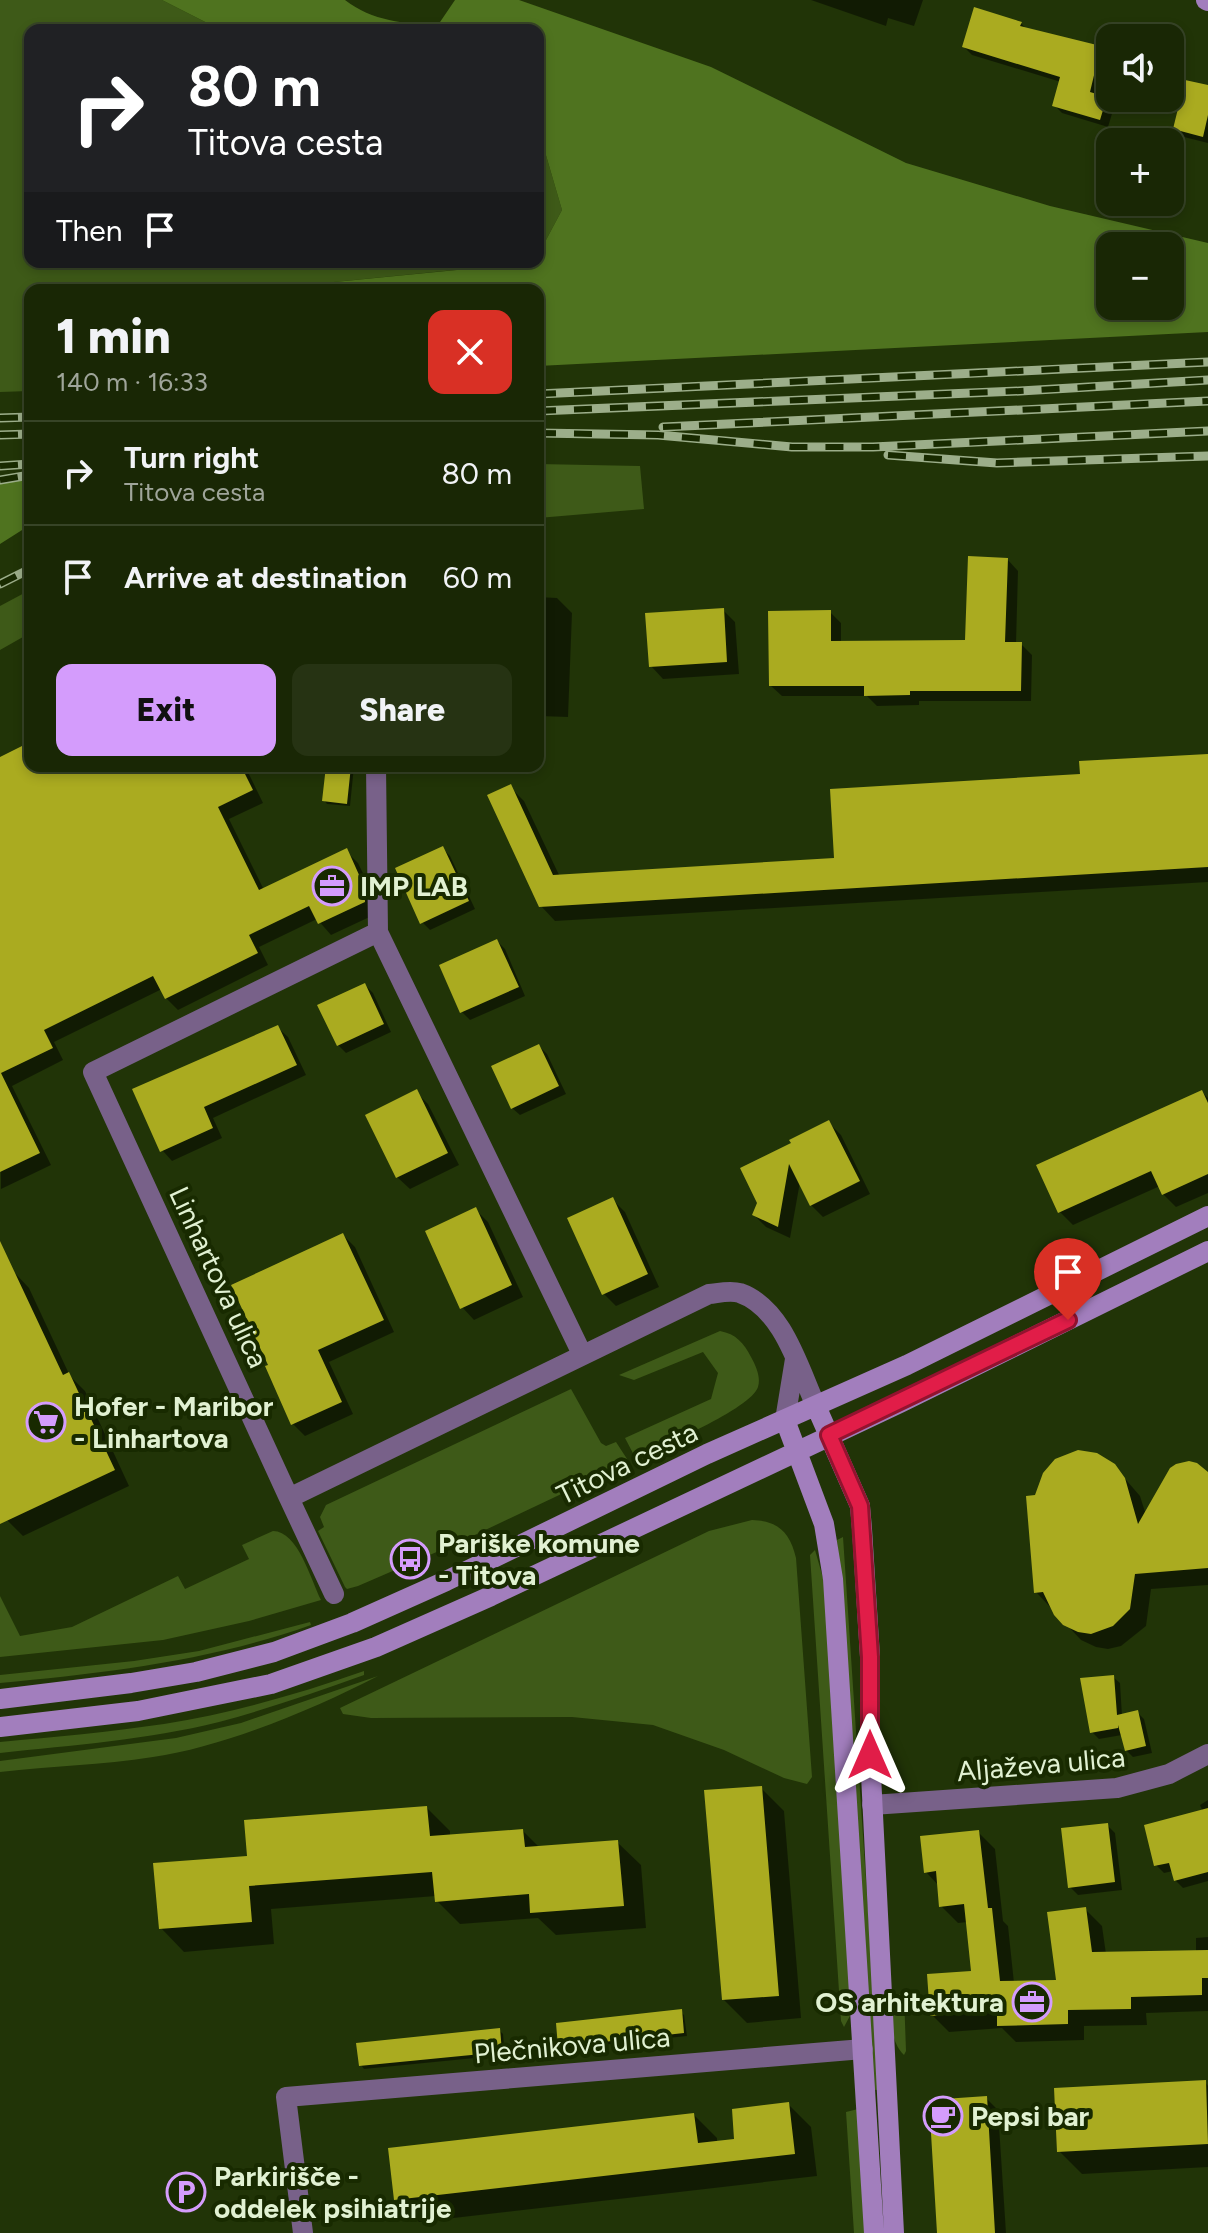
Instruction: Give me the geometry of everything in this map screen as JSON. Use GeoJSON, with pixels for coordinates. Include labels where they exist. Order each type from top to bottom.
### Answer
{"type":"FeatureCollection","features":[{"type":"Feature","properties":{"kind":"main road","name":"Titova cesta"},"geometry":{"type":"LineString","coordinates":[[0,1699],[165,1678],[234,1663],[302,1642],[399,1603],[707,1454],[907,1365],[1208,1216]]}},
{"type":"Feature","properties":{"kind":"main road"},"geometry":{"type":"LineString","coordinates":[[0,1727],[138,1711],[271,1684],[376,1647],[451,1615],[900,1403],[1208,1251]]}},
{"type":"Feature","properties":{"kind":"main road"},"geometry":{"type":"LineString","coordinates":[[816,1406],[860,1506],[870,1657],[872,1805],[894,2233]]}},
{"type":"Feature","properties":{"kind":"main road"},"geometry":{"type":"LineString","coordinates":[[785,1420],[824,1524],[833,1579],[874,2233]]}},
{"type":"Feature","properties":{"kind":"street"},"geometry":{"type":"LineString","coordinates":[[376,772],[378,932],[582,1354]]}},
{"type":"Feature","properties":{"kind":"street","name":"Linhartova ulica"},"geometry":{"type":"LineString","coordinates":[[289,1498],[93,1072],[378,932]]}},
{"type":"Feature","properties":{"kind":"street"},"geometry":{"type":"LineString","coordinates":[[334,1594],[289,1498],[709,1294],[738,1292],[768,1311],[795,1359],[816,1406]]}},
{"type":"Feature","properties":{"kind":"street"},"geometry":{"type":"LineString","coordinates":[[785,1420],[795,1359]]}},
{"type":"Feature","properties":{"kind":"street","name":"Aljaževa ulica"},"geometry":{"type":"LineString","coordinates":[[872,1805],[1117,1788],[1169,1774],[1208,1754]]}},
{"type":"Feature","properties":{"kind":"street","name":"Plečnikova ulica"},"geometry":{"type":"LineString","coordinates":[[303,2233],[286,2097],[863,2049]]}},
{"type":"Feature","properties":{"kind":"green space"},"geometry":{"type":"Polygon","coordinates":[[[0,0],[162,0],[209,24],[24,24],[24,268],[475,268],[314,284],[24,284],[24,391],[0,392],[0,0]]]}},
{"type":"Feature","properties":{"kind":"green space"},"geometry":{"type":"Polygon","coordinates":[[[162,0],[345,0],[378,17],[426,24],[209,24],[162,0]]]}},
{"type":"Feature","properties":{"kind":"green space"},"geometry":{"type":"Polygon","coordinates":[[[455,0],[519,0],[711,67],[906,163],[1050,206],[1161,232],[1096,232],[1096,320],[1184,320],[1184,237],[1208,243],[1208,332],[544,366],[544,284],[314,284],[477,268],[544,268],[544,244],[562,210],[544,148],[544,24],[439,24],[455,0]]]}},
{"type":"Feature","properties":{"kind":"green space"},"geometry":{"type":"Polygon","coordinates":[[[544,148],[562,210],[544,244],[544,148]]]}},
{"type":"Feature","properties":{"kind":"green space"},"geometry":{"type":"Polygon","coordinates":[[[544,464],[640,466],[644,509],[544,517],[544,464]]]}},
{"type":"Feature","properties":{"kind":"green space"},"geometry":{"type":"Polygon","coordinates":[[[24,480],[24,529],[0,544],[0,483],[24,480]]]}},
{"type":"Feature","properties":{"kind":"green space"},"geometry":{"type":"Polygon","coordinates":[[[24,593],[24,636],[0,650],[0,606],[24,593]]]}},
{"type":"Feature","properties":{"kind":"green space"},"geometry":{"type":"Polygon","coordinates":[[[720,1331],[735,1337],[745,1347],[758,1372],[758,1387],[739,1406],[636,1459],[625,1438],[711,1399],[718,1373],[703,1352],[634,1380],[619,1375],[720,1331]]]}},
{"type":"Feature","properties":{"kind":"green space"},"geometry":{"type":"Polygon","coordinates":[[[571,1389],[601,1443],[606,1446],[616,1442],[629,1462],[462,1541],[358,1586],[345,1587],[318,1531],[324,1527],[320,1517],[326,1505],[571,1389]]]}},
{"type":"Feature","properties":{"kind":"green space"},"geometry":{"type":"Polygon","coordinates":[[[752,1520],[769,1523],[782,1530],[796,1558],[812,1777],[807,1784],[784,1778],[724,1750],[653,1725],[572,1717],[371,1718],[343,1714],[340,1708],[709,1531],[752,1520]]]}},
{"type":"Feature","properties":{"kind":"green space"},"geometry":{"type":"Polygon","coordinates":[[[273,1531],[282,1533],[297,1548],[321,1600],[249,1621],[163,1640],[0,1657],[0,1596],[20,1636],[72,1627],[178,1576],[185,1589],[249,1559],[242,1545],[273,1531]]]}},
{"type":"Feature","properties":{"kind":"green space"},"geometry":{"type":"Polygon","coordinates":[[[843,1537],[880,2090],[872,2090],[837,1540],[843,1537]]]}},
{"type":"Feature","properties":{"kind":"green space"},"geometry":{"type":"Polygon","coordinates":[[[815,1550],[825,1585],[852,2012],[844,2027],[841,2021],[810,1555],[815,1550]]]}},
{"type":"Feature","properties":{"kind":"green space"},"geometry":{"type":"Polygon","coordinates":[[[310,1622],[311,1625],[273,1637],[196,1657],[118,1670],[0,1683],[0,1675],[199,1651],[310,1622]]]}},
{"type":"Feature","properties":{"kind":"green space"},"geometry":{"type":"Polygon","coordinates":[[[364,1671],[364,1675],[292,1700],[192,1728],[0,1753],[0,1742],[189,1720],[265,1702],[364,1671]]]}},
{"type":"Feature","properties":{"kind":"green space"},"geometry":{"type":"Polygon","coordinates":[[[378,1676],[297,1713],[209,1745],[134,1760],[0,1772],[0,1761],[176,1738],[241,1723],[378,1676]]]}},
{"type":"Feature","properties":{"kind":"green space"},"geometry":{"type":"Polygon","coordinates":[[[901,1993],[904,1995],[904,2055],[896,2043],[892,2022],[892,2000],[901,1993]]]}},
{"type":"Feature","properties":{"kind":"green space"},"geometry":{"type":"Polygon","coordinates":[[[858,2109],[866,2233],[854,2233],[846,2112],[858,2109]]]}},
{"type":"Feature","properties":{"kind":"building"},"geometry":{"type":"Polygon","coordinates":[[[974,7],[1022,22],[1020,26],[1096,45],[1096,67],[1090,92],[1096,94],[1096,112],[1102,112],[1100,120],[1052,106],[1060,77],[962,47],[974,7]]]}},
{"type":"Feature","properties":{"kind":"building"},"geometry":{"type":"Polygon","coordinates":[[[1185,80],[1208,85],[1208,115],[1203,137],[1184,132],[1184,128],[1173,128],[1177,112],[1184,112],[1185,80]]]}},
{"type":"Feature","properties":{"kind":"building"},"geometry":{"type":"Polygon","coordinates":[[[968,556],[1008,558],[1005,642],[1022,642],[1021,691],[910,691],[910,695],[864,696],[864,686],[769,686],[768,611],[831,610],[831,641],[965,640],[968,556]]]}},
{"type":"Feature","properties":{"kind":"building"},"geometry":{"type":"Polygon","coordinates":[[[724,608],[727,662],[649,667],[645,613],[724,608]]]}},
{"type":"Feature","properties":{"kind":"building"},"geometry":{"type":"Polygon","coordinates":[[[24,745],[24,772],[244,772],[253,790],[218,807],[259,890],[347,848],[364,886],[365,902],[318,924],[309,906],[249,935],[258,953],[165,999],[153,976],[44,1030],[53,1048],[1,1073],[40,1153],[0,1172],[0,757],[24,745]]]}},
{"type":"Feature","properties":{"kind":"building"},"geometry":{"type":"Polygon","coordinates":[[[1208,754],[1208,867],[539,907],[487,795],[511,784],[553,875],[834,858],[830,789],[1080,774],[1079,761],[1208,754]]]}},
{"type":"Feature","properties":{"kind":"building"},"geometry":{"type":"Polygon","coordinates":[[[325,772],[350,772],[347,804],[322,801],[325,772]]]}},
{"type":"Feature","properties":{"kind":"building"},"geometry":{"type":"Polygon","coordinates":[[[443,846],[469,901],[420,924],[395,868],[443,846]]]}},
{"type":"Feature","properties":{"kind":"building"},"geometry":{"type":"Polygon","coordinates":[[[497,939],[519,987],[460,1013],[439,965],[497,939]]]}},
{"type":"Feature","properties":{"kind":"building"},"geometry":{"type":"Polygon","coordinates":[[[365,983],[384,1024],[337,1046],[317,1005],[365,983]]]}},
{"type":"Feature","properties":{"kind":"building"},"geometry":{"type":"Polygon","coordinates":[[[278,1025],[297,1065],[204,1107],[213,1128],[160,1152],[132,1089],[278,1025]]]}},
{"type":"Feature","properties":{"kind":"building"},"geometry":{"type":"Polygon","coordinates":[[[539,1044],[559,1086],[511,1109],[491,1066],[539,1044]]]}},
{"type":"Feature","properties":{"kind":"building"},"geometry":{"type":"Polygon","coordinates":[[[417,1089],[448,1153],[396,1178],[365,1115],[417,1089]]]}},
{"type":"Feature","properties":{"kind":"building"},"geometry":{"type":"Polygon","coordinates":[[[1202,1090],[1208,1103],[1208,1174],[1162,1195],[1151,1171],[1058,1213],[1036,1165],[1202,1090]]]}},
{"type":"Feature","properties":{"kind":"building"},"geometry":{"type":"Polygon","coordinates":[[[829,1120],[860,1181],[810,1206],[789,1164],[778,1227],[752,1215],[757,1203],[740,1168],[829,1120]]]}},
{"type":"Feature","properties":{"kind":"building"},"geometry":{"type":"Polygon","coordinates":[[[613,1197],[648,1274],[602,1295],[567,1218],[613,1197]]]}},
{"type":"Feature","properties":{"kind":"building"},"geometry":{"type":"Polygon","coordinates":[[[476,1207],[512,1285],[460,1309],[425,1231],[476,1207]]]}},
{"type":"Feature","properties":{"kind":"building"},"geometry":{"type":"Polygon","coordinates":[[[343,1233],[384,1320],[318,1350],[342,1402],[291,1425],[265,1366],[268,1365],[231,1285],[343,1233]]]}},
{"type":"Feature","properties":{"kind":"building","name":"Hofer - Maribor - Linhartova"},"geometry":{"type":"Polygon","coordinates":[[[0,1241],[63,1375],[69,1372],[115,1470],[0,1524],[0,1241]]]}},
{"type":"Feature","properties":{"kind":"building"},"geometry":{"type":"Polygon","coordinates":[[[1078,1450],[1097,1453],[1115,1464],[1125,1478],[1138,1524],[1170,1468],[1189,1461],[1208,1472],[1208,1568],[1135,1574],[1130,1609],[1113,1626],[1091,1634],[1063,1625],[1054,1615],[1043,1592],[1034,1593],[1026,1496],[1035,1495],[1043,1473],[1055,1459],[1078,1450]]]}},
{"type":"Feature","properties":{"kind":"building"},"geometry":{"type":"Polygon","coordinates":[[[1114,1675],[1117,1715],[1138,1710],[1146,1746],[1125,1751],[1118,1725],[1118,1728],[1090,1733],[1080,1678],[1114,1675]]]}},
{"type":"Feature","properties":{"kind":"building"},"geometry":{"type":"Polygon","coordinates":[[[762,1786],[779,1996],[722,2000],[704,1790],[762,1786]]]}},
{"type":"Feature","properties":{"kind":"building"},"geometry":{"type":"Polygon","coordinates":[[[427,1806],[430,1836],[523,1829],[525,1847],[618,1840],[624,1906],[530,1913],[529,1894],[435,1902],[432,1872],[249,1886],[252,1922],[159,1929],[153,1863],[247,1856],[244,1820],[427,1806]]]}},
{"type":"Feature","properties":{"kind":"building"},"geometry":{"type":"Polygon","coordinates":[[[1208,1808],[1208,1872],[1174,1881],[1169,1863],[1154,1866],[1144,1825],[1208,1808]]]}},
{"type":"Feature","properties":{"kind":"building"},"geometry":{"type":"Polygon","coordinates":[[[1108,1823],[1115,1882],[1068,1888],[1061,1828],[1108,1823]]]}},
{"type":"Feature","properties":{"kind":"building"},"geometry":{"type":"Polygon","coordinates":[[[979,1830],[1000,1981],[1056,1980],[1047,1912],[1086,1907],[1092,1952],[1208,1950],[1208,1978],[1202,1978],[1202,1995],[1131,1997],[1131,2009],[1068,2010],[1068,2024],[997,2026],[997,2011],[930,2016],[927,1974],[971,1971],[964,1904],[939,1907],[936,1871],[924,1873],[920,1836],[979,1830]]]}},
{"type":"Feature","properties":{"kind":"building"},"geometry":{"type":"Polygon","coordinates":[[[682,2009],[684,2033],[558,2047],[556,2023],[682,2009]]]}},
{"type":"Feature","properties":{"kind":"building"},"geometry":{"type":"Polygon","coordinates":[[[500,2028],[502,2052],[359,2066],[356,2043],[500,2028]]]}},
{"type":"Feature","properties":{"kind":"building"},"geometry":{"type":"Polygon","coordinates":[[[1206,2080],[1208,2144],[1057,2152],[1054,2088],[1206,2080]]]}},
{"type":"Feature","properties":{"kind":"building"},"geometry":{"type":"Polygon","coordinates":[[[987,2096],[995,2233],[937,2233],[929,2100],[987,2096]]]}},
{"type":"Feature","properties":{"kind":"building"},"geometry":{"type":"Polygon","coordinates":[[[789,2102],[795,2154],[394,2200],[388,2148],[694,2113],[698,2143],[734,2139],[732,2109],[789,2102]]]}},
{"type":"Feature","properties":{"kind":"railway"},"geometry":{"type":"LineString","coordinates":[[544,394],[1208,362]]}},
{"type":"Feature","properties":{"kind":"railway"},"geometry":{"type":"LineString","coordinates":[[544,411],[1208,380]]}},
{"type":"Feature","properties":{"kind":"railway"},"geometry":{"type":"LineString","coordinates":[[663,427],[1208,401]]}},
{"type":"Feature","properties":{"kind":"railway"},"geometry":{"type":"LineString","coordinates":[[0,418],[24,417]]}},
{"type":"Feature","properties":{"kind":"railway"},"geometry":{"type":"LineString","coordinates":[[544,433],[658,435],[792,447],[873,447],[1208,431]]}},
{"type":"Feature","properties":{"kind":"railway"},"geometry":{"type":"LineString","coordinates":[[0,435],[24,434]]}},
{"type":"Feature","properties":{"kind":"railway"},"geometry":{"type":"LineString","coordinates":[[888,455],[997,463],[1208,456]]}},
{"type":"Feature","properties":{"kind":"railway"},"geometry":{"type":"LineString","coordinates":[[0,466],[24,464]]}},
{"type":"Feature","properties":{"kind":"railway"},"geometry":{"type":"LineString","coordinates":[[0,480],[24,476]]}},
{"type":"Feature","properties":{"kind":"railway"},"geometry":{"type":"LineString","coordinates":[[0,584],[24,572]]}},
{"type":"Feature","properties":{"kind":"place","name":"IMP LAB"},"geometry":{"type":"Point","coordinates":[332,886]}},
{"type":"Feature","properties":{"kind":"place","name":"Hofer - Maribor - Linhartova"},"geometry":{"type":"Point","coordinates":[46,1422]}},
{"type":"Feature","properties":{"kind":"place","name":"Pariške komune - Titova"},"geometry":{"type":"Point","coordinates":[410,1559]}},
{"type":"Feature","properties":{"kind":"place","name":"OS arhitektura"},"geometry":{"type":"Point","coordinates":[1032,2002]}},
{"type":"Feature","properties":{"kind":"place","name":"Pepsi bar"},"geometry":{"type":"Point","coordinates":[943,2116]}},
{"type":"Feature","properties":{"kind":"place","name":"Parkirišče - oddelek psihiatrije"},"geometry":{"type":"Point","coordinates":[186,2192]}},
{"type":"Feature","properties":{"kind":"route"},"geometry":{"type":"LineString","coordinates":[[870,1755],[870,1657],[860,1506],[829,1435],[1068,1320]]}}]}
